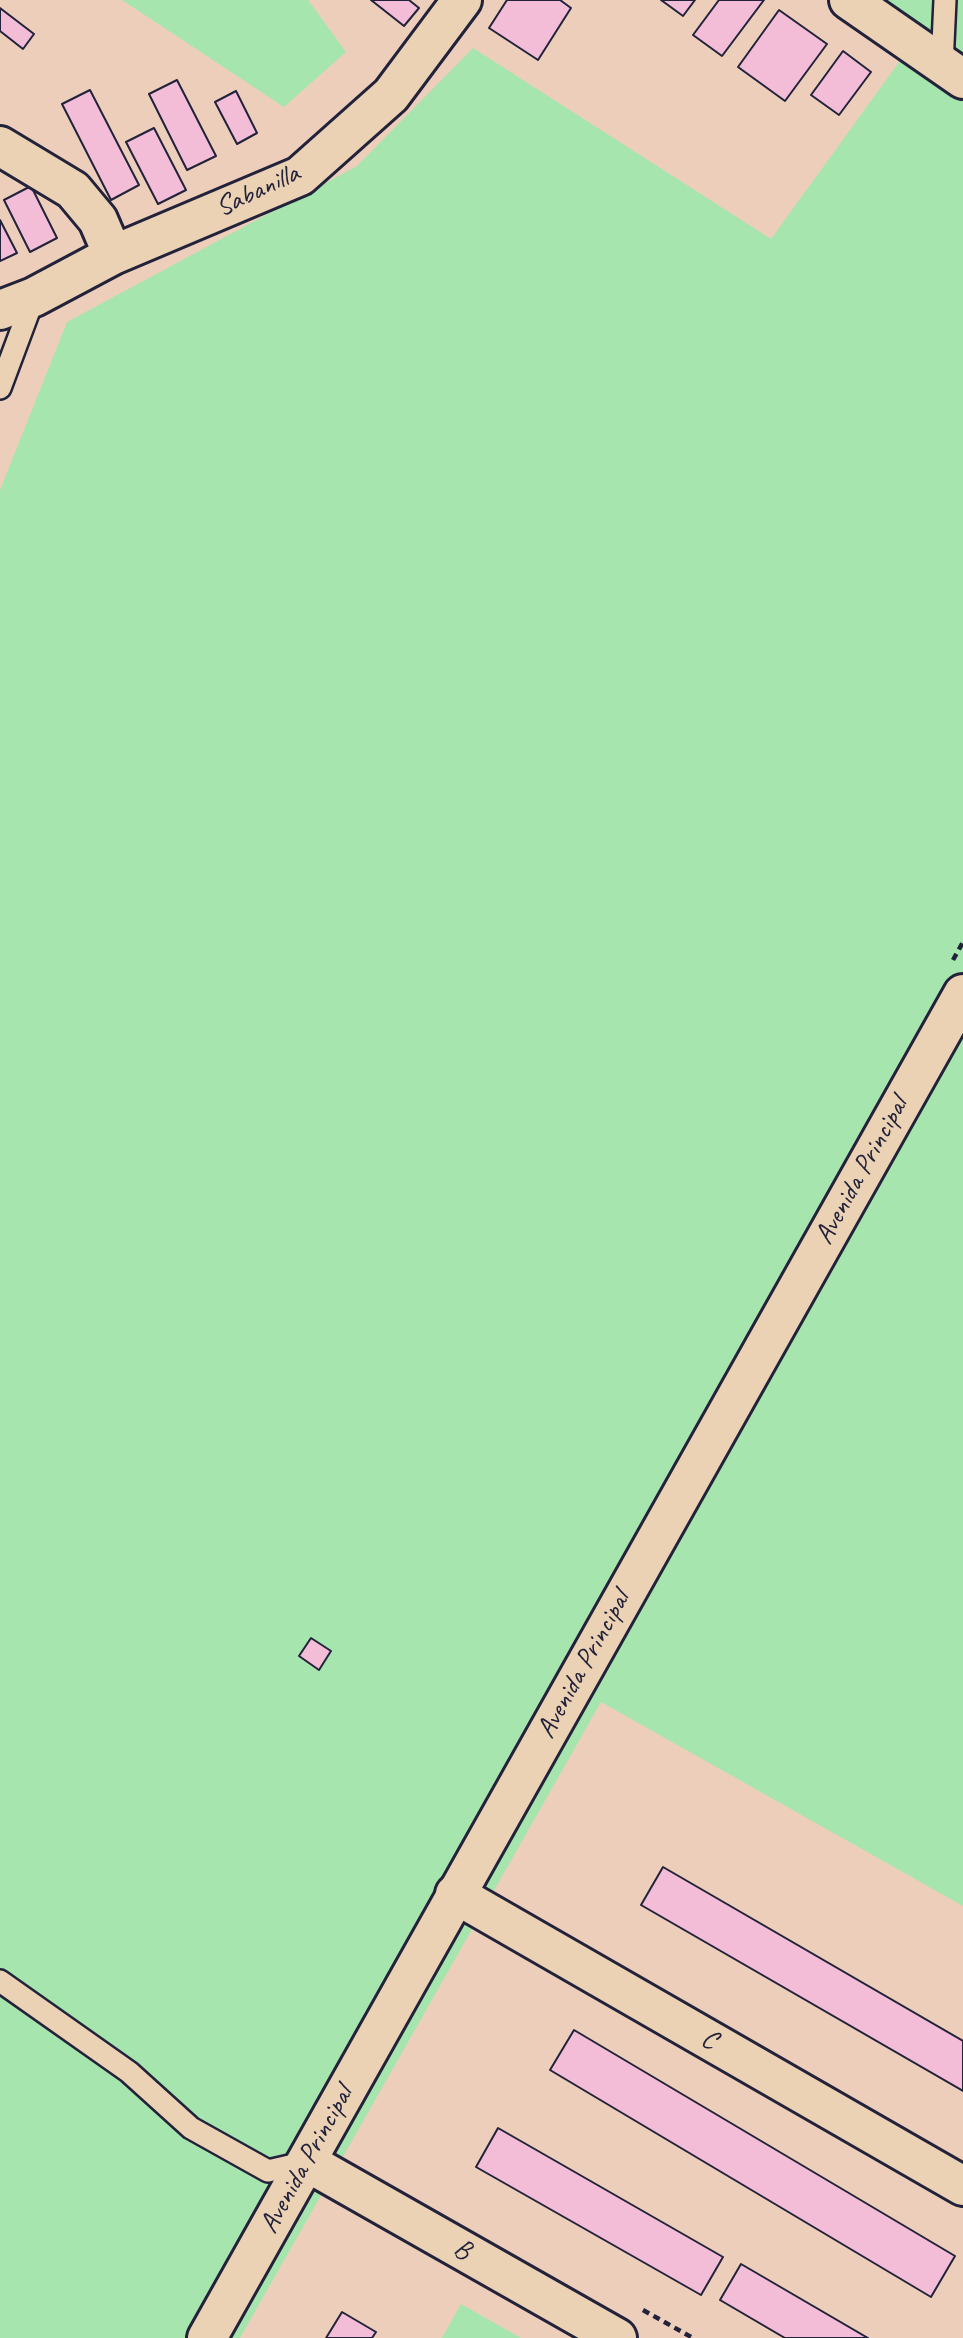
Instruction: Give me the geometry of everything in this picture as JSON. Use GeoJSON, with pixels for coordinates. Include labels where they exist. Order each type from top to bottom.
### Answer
{"type":"FeatureCollection","features":[{"type":"Feature","properties":{"kind":"street","name":"Sabanilla"},"geometry":{"type":"LineString","coordinates":[[17,304],[113,256],[300,176],[391,95],[462,0]]}},
{"type":"Feature","properties":{"kind":"street"},"geometry":{"type":"LineString","coordinates":[[849,0],[953,72]]}},
{"type":"Feature","properties":{"kind":"street"},"geometry":{"type":"LineString","coordinates":[[0,146],[73,190],[99,220],[113,256]]}},
{"type":"Feature","properties":{"kind":"street","name":"Avenida Principal"},"geometry":{"type":"LineString","coordinates":[[207,2338],[455,1894],[952,1030],[963,994]]}},
{"type":"Feature","properties":{"kind":"street","name":"C"},"geometry":{"type":"LineString","coordinates":[[455,1894],[963,2186]]}},
{"type":"Feature","properties":{"kind":"street","name":"B"},"geometry":{"type":"LineString","coordinates":[[307,2162],[617,2338]]}},
{"type":"Feature","properties":{"kind":"lane"},"geometry":{"type":"LineString","coordinates":[[945,0],[953,72]]}},
{"type":"Feature","properties":{"kind":"lane"},"geometry":{"type":"LineString","coordinates":[[0,388],[17,304]]}},
{"type":"Feature","properties":{"kind":"lane"},"geometry":{"type":"LineString","coordinates":[[0,1982],[129,2072],[191,2128],[268,2171],[307,2162]]}},
{"type":"Feature","properties":{"kind":"green space"},"geometry":{"type":"Polygon","coordinates":[[[122,0],[308,0],[346,52],[284,107],[122,0]]]}},
{"type":"Feature","properties":{"kind":"green space"},"geometry":{"type":"Polygon","coordinates":[[[885,0],[963,0],[963,1906],[601,1702],[240,2338],[0,2338],[0,490],[67,322],[357,166],[473,48],[771,239],[923,29],[885,0]]]}},
{"type":"Feature","properties":{"kind":"green space"},"geometry":{"type":"Polygon","coordinates":[[[461,2304],[521,2338],[442,2338],[461,2304]]]}},
{"type":"Feature","properties":{"kind":"building"},"geometry":{"type":"Polygon","coordinates":[[[371,0],[409,0],[419,8],[404,26],[371,0]]]}},
{"type":"Feature","properties":{"kind":"building"},"geometry":{"type":"Polygon","coordinates":[[[507,0],[560,0],[571,8],[538,60],[489,28],[507,0]]]}},
{"type":"Feature","properties":{"kind":"building"},"geometry":{"type":"Polygon","coordinates":[[[661,0],[695,0],[683,16],[661,0]]]}},
{"type":"Feature","properties":{"kind":"building"},"geometry":{"type":"Polygon","coordinates":[[[719,0],[764,0],[722,56],[693,35],[719,0]]]}},
{"type":"Feature","properties":{"kind":"building"},"geometry":{"type":"Polygon","coordinates":[[[0,8],[34,34],[23,49],[0,31],[0,8]]]}},
{"type":"Feature","properties":{"kind":"building"},"geometry":{"type":"Polygon","coordinates":[[[779,10],[827,44],[785,101],[738,67],[779,10]]]}},
{"type":"Feature","properties":{"kind":"building"},"geometry":{"type":"Polygon","coordinates":[[[843,51],[871,72],[839,115],[811,95],[843,51]]]}},
{"type":"Feature","properties":{"kind":"building"},"geometry":{"type":"Polygon","coordinates":[[[177,80],[216,156],[187,170],[149,94],[177,80]]]}},
{"type":"Feature","properties":{"kind":"building"},"geometry":{"type":"Polygon","coordinates":[[[90,90],[139,185],[111,200],[62,104],[90,90]]]}},
{"type":"Feature","properties":{"kind":"building"},"geometry":{"type":"Polygon","coordinates":[[[236,91],[257,133],[237,144],[215,102],[236,91]]]}},
{"type":"Feature","properties":{"kind":"building"},"geometry":{"type":"Polygon","coordinates":[[[154,128],[186,190],[158,204],[126,142],[154,128]]]}},
{"type":"Feature","properties":{"kind":"building"},"geometry":{"type":"Polygon","coordinates":[[[31,186],[57,238],[30,252],[4,200],[31,186]]]}},
{"type":"Feature","properties":{"kind":"building"},"geometry":{"type":"Polygon","coordinates":[[[0,220],[17,253],[0,261],[0,220]]]}},
{"type":"Feature","properties":{"kind":"building"},"geometry":{"type":"Polygon","coordinates":[[[311,1638],[331,1651],[319,1670],[299,1656],[311,1638]]]}},
{"type":"Feature","properties":{"kind":"building"},"geometry":{"type":"Polygon","coordinates":[[[663,1867],[963,2041],[963,2091],[641,1905],[663,1867]]]}},
{"type":"Feature","properties":{"kind":"building"},"geometry":{"type":"Polygon","coordinates":[[[574,2030],[955,2256],[931,2297],[550,2070],[574,2030]]]}},
{"type":"Feature","properties":{"kind":"building"},"geometry":{"type":"Polygon","coordinates":[[[498,2128],[723,2257],[701,2295],[476,2167],[498,2128]]]}},
{"type":"Feature","properties":{"kind":"building"},"geometry":{"type":"Polygon","coordinates":[[[741,2264],[868,2338],[785,2338],[720,2300],[741,2264]]]}},
{"type":"Feature","properties":{"kind":"building"},"geometry":{"type":"Polygon","coordinates":[[[342,2312],[376,2332],[372,2338],[326,2338],[342,2312]]]}}]}
